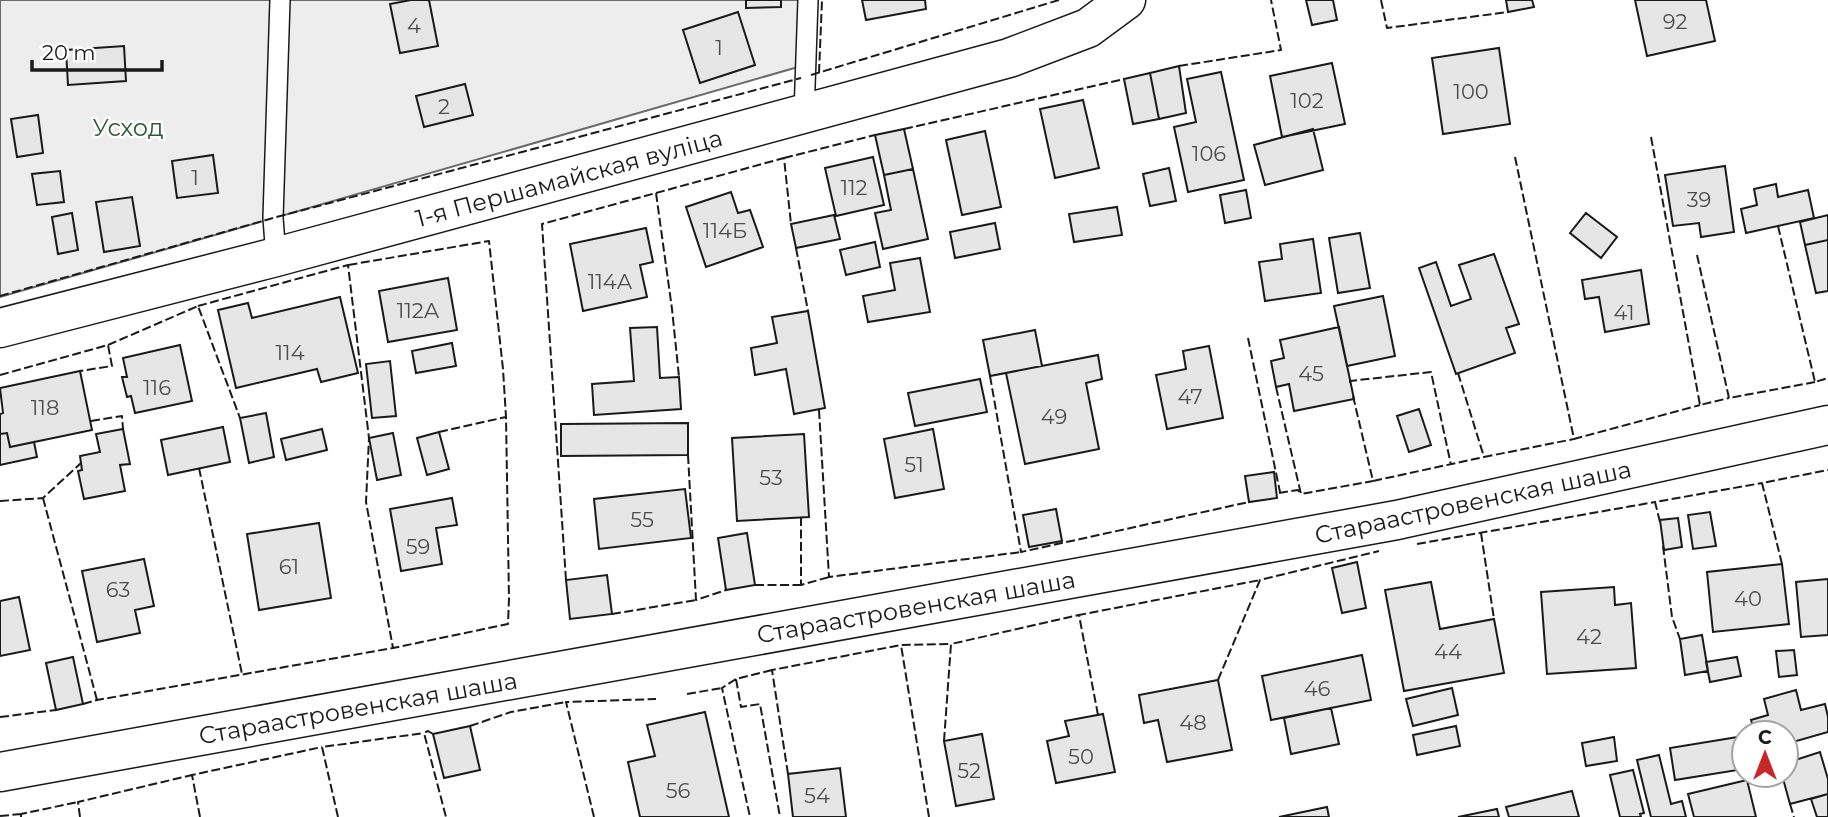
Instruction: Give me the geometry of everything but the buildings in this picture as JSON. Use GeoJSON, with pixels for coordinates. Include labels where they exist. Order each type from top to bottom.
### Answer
{"type":"FeatureCollection","features":[{"type":"Feature","properties":{"kind":"street","name":"1-я Першамайская вуліца"},"geometry":{"type":"LineString","coordinates":[[0,328],[276,257],[1009,58],[1088,27],[1126,0]]}},
{"type":"Feature","properties":{"kind":"street","name":"Стараастровенская шаша"},"geometry":{"type":"LineString","coordinates":[[0,772],[1397,520],[1828,425]]}},
{"type":"Feature","properties":{"kind":"lane"},"geometry":{"type":"LineString","coordinates":[[276,257],[273,218],[280,0]]}},
{"type":"Feature","properties":{"kind":"lane"},"geometry":{"type":"LineString","coordinates":[[804,115],[808,0]]}},
{"type":"Feature","properties":{"kind":"shaded area","name":"Усход"},"geometry":{"type":"Polygon","coordinates":[[[0,0],[814,0],[812,63],[0,297],[0,0]]]}},
{"type":"Feature","properties":{"kind":"fence"},"geometry":{"type":"LineString","coordinates":[[819,73],[822,0]]}},
{"type":"Feature","properties":{"kind":"fence"},"geometry":{"type":"LineString","coordinates":[[811,75],[1059,0]]}},
{"type":"Feature","properties":{"kind":"fence"},"geometry":{"type":"LineString","coordinates":[[1179,66],[1281,50],[1271,0]]}},
{"type":"Feature","properties":{"kind":"fence"},"geometry":{"type":"LineString","coordinates":[[1381,0],[1387,28],[1508,12]]}},
{"type":"Feature","properties":{"kind":"fence"},"geometry":{"type":"LineString","coordinates":[[0,296],[273,218],[801,78]]}},
{"type":"Feature","properties":{"kind":"fence"},"geometry":{"type":"LineString","coordinates":[[904,129],[1124,79]]}},
{"type":"Feature","properties":{"kind":"fence"},"geometry":{"type":"LineString","coordinates":[[784,158],[875,135]]}},
{"type":"Feature","properties":{"kind":"fence"},"geometry":{"type":"LineString","coordinates":[[1651,137],[1700,405],[1729,398]]}},
{"type":"Feature","properties":{"kind":"fence"},"geometry":{"type":"LineString","coordinates":[[1515,157],[1574,439],[1700,405]]}},
{"type":"Feature","properties":{"kind":"fence"},"geometry":{"type":"LineString","coordinates":[[656,193],[784,158],[791,224]]}},
{"type":"Feature","properties":{"kind":"fence"},"geometry":{"type":"LineString","coordinates":[[566,580],[542,224],[656,193],[679,377]]}},
{"type":"Feature","properties":{"kind":"fence"},"geometry":{"type":"LineString","coordinates":[[1778,226],[1815,382],[1828,378]]}},
{"type":"Feature","properties":{"kind":"fence"},"geometry":{"type":"LineString","coordinates":[[83,704],[393,648],[508,624],[506,417],[489,241],[348,265]]}},
{"type":"Feature","properties":{"kind":"fence"},"geometry":{"type":"LineString","coordinates":[[796,248],[808,311]]}},
{"type":"Feature","properties":{"kind":"fence"},"geometry":{"type":"LineString","coordinates":[[1697,255],[1729,398],[1815,382]]}},
{"type":"Feature","properties":{"kind":"fence"},"geometry":{"type":"LineString","coordinates":[[198,306],[348,265],[369,438],[366,502],[393,648]]}},
{"type":"Feature","properties":{"kind":"fence"},"geometry":{"type":"LineString","coordinates":[[108,345],[198,306],[240,418]]}},
{"type":"Feature","properties":{"kind":"fence"},"geometry":{"type":"LineString","coordinates":[[1248,338],[1280,492]]}},
{"type":"Feature","properties":{"kind":"fence"},"geometry":{"type":"LineString","coordinates":[[0,375],[108,345],[112,366],[80,371]]}},
{"type":"Feature","properties":{"kind":"fence"},"geometry":{"type":"LineString","coordinates":[[1350,383],[1431,372],[1451,465]]}},
{"type":"Feature","properties":{"kind":"fence"},"geometry":{"type":"LineString","coordinates":[[1458,373],[1484,457],[1574,439]]}},
{"type":"Feature","properties":{"kind":"fence"},"geometry":{"type":"LineString","coordinates":[[990,376],[1021,552],[1249,502]]}},
{"type":"Feature","properties":{"kind":"fence"},"geometry":{"type":"LineString","coordinates":[[1276,387],[1301,494],[1373,481]]}},
{"type":"Feature","properties":{"kind":"fence"},"geometry":{"type":"LineString","coordinates":[[1353,396],[1373,481],[1484,457]]}},
{"type":"Feature","properties":{"kind":"fence"},"geometry":{"type":"LineString","coordinates":[[819,410],[829,577],[1021,552]]}},
{"type":"Feature","properties":{"kind":"fence"},"geometry":{"type":"LineString","coordinates":[[91,421],[122,416],[123,429]]}},
{"type":"Feature","properties":{"kind":"fence"},"geometry":{"type":"LineString","coordinates":[[439,432],[506,417]]}},
{"type":"Feature","properties":{"kind":"fence"},"geometry":{"type":"LineString","coordinates":[[688,455],[696,600],[726,590]]}},
{"type":"Feature","properties":{"kind":"fence"},"geometry":{"type":"LineString","coordinates":[[0,501],[43,498],[81,463]]}},
{"type":"Feature","properties":{"kind":"fence"},"geometry":{"type":"LineString","coordinates":[[199,468],[242,674]]}},
{"type":"Feature","properties":{"kind":"fence"},"geometry":{"type":"LineString","coordinates":[[1782,564],[1762,483],[1828,470]]}},
{"type":"Feature","properties":{"kind":"fence"},"geometry":{"type":"LineString","coordinates":[[1660,522],[1655,502],[1762,483]]}},
{"type":"Feature","properties":{"kind":"fence"},"geometry":{"type":"LineString","coordinates":[[1279,493],[1298,490],[1301,494]]}},
{"type":"Feature","properties":{"kind":"fence"},"geometry":{"type":"LineString","coordinates":[[43,498],[97,700]]}},
{"type":"Feature","properties":{"kind":"fence"},"geometry":{"type":"LineString","coordinates":[[1417,544],[1655,502]]}},
{"type":"Feature","properties":{"kind":"fence"},"geometry":{"type":"LineString","coordinates":[[801,517],[801,585],[829,577]]}},
{"type":"Feature","properties":{"kind":"fence"},"geometry":{"type":"LineString","coordinates":[[1481,533],[1494,619]]}},
{"type":"Feature","properties":{"kind":"fence"},"geometry":{"type":"LineString","coordinates":[[1663,546],[1672,617],[1680,639]]}},
{"type":"Feature","properties":{"kind":"fence"},"geometry":{"type":"LineString","coordinates":[[1218,680],[1260,580],[1379,551]]}},
{"type":"Feature","properties":{"kind":"fence"},"geometry":{"type":"LineString","coordinates":[[1098,715],[1079,615],[1260,580]]}},
{"type":"Feature","properties":{"kind":"fence"},"geometry":{"type":"LineString","coordinates":[[755,585],[801,585]]}},
{"type":"Feature","properties":{"kind":"fence"},"geometry":{"type":"LineString","coordinates":[[612,614],[696,600]]}},
{"type":"Feature","properties":{"kind":"fence"},"geometry":{"type":"LineString","coordinates":[[944,741],[951,644],[1079,615]]}},
{"type":"Feature","properties":{"kind":"fence"},"geometry":{"type":"LineString","coordinates":[[929,817],[901,645],[951,644]]}},
{"type":"Feature","properties":{"kind":"fence"},"geometry":{"type":"LineString","coordinates":[[788,774],[772,670],[901,645]]}},
{"type":"Feature","properties":{"kind":"fence"},"geometry":{"type":"LineString","coordinates":[[772,670],[736,679],[741,707],[760,704],[780,817]]}},
{"type":"Feature","properties":{"kind":"fence"},"geometry":{"type":"LineString","coordinates":[[736,679],[722,688],[750,817]]}},
{"type":"Feature","properties":{"kind":"fence"},"geometry":{"type":"LineString","coordinates":[[687,694],[722,688]]}},
{"type":"Feature","properties":{"kind":"fence"},"geometry":{"type":"LineString","coordinates":[[594,817],[566,702],[656,699]]}},
{"type":"Feature","properties":{"kind":"fence"},"geometry":{"type":"LineString","coordinates":[[470,726],[511,712],[566,702]]}},
{"type":"Feature","properties":{"kind":"fence"},"geometry":{"type":"LineString","coordinates":[[0,717],[56,710]]}},
{"type":"Feature","properties":{"kind":"fence"},"geometry":{"type":"LineString","coordinates":[[433,734],[428,731],[424,733],[446,817]]}},
{"type":"Feature","properties":{"kind":"fence"},"geometry":{"type":"LineString","coordinates":[[338,817],[322,747],[424,733]]}},
{"type":"Feature","properties":{"kind":"fence"},"geometry":{"type":"LineString","coordinates":[[200,817],[192,775],[322,747]]}},
{"type":"Feature","properties":{"kind":"fence"},"geometry":{"type":"LineString","coordinates":[[80,817],[78,802],[192,775]]}},
{"type":"Feature","properties":{"kind":"fence"},"geometry":{"type":"LineString","coordinates":[[21,817],[21,814],[78,802]]}},
{"type":"Feature","properties":{"kind":"fence"},"geometry":{"type":"LineString","coordinates":[[1790,804],[1794,817]]}},
{"type":"Feature","properties":{"kind":"fence"},"geometry":{"type":"LineString","coordinates":[[0,816],[21,814]]}}]}
